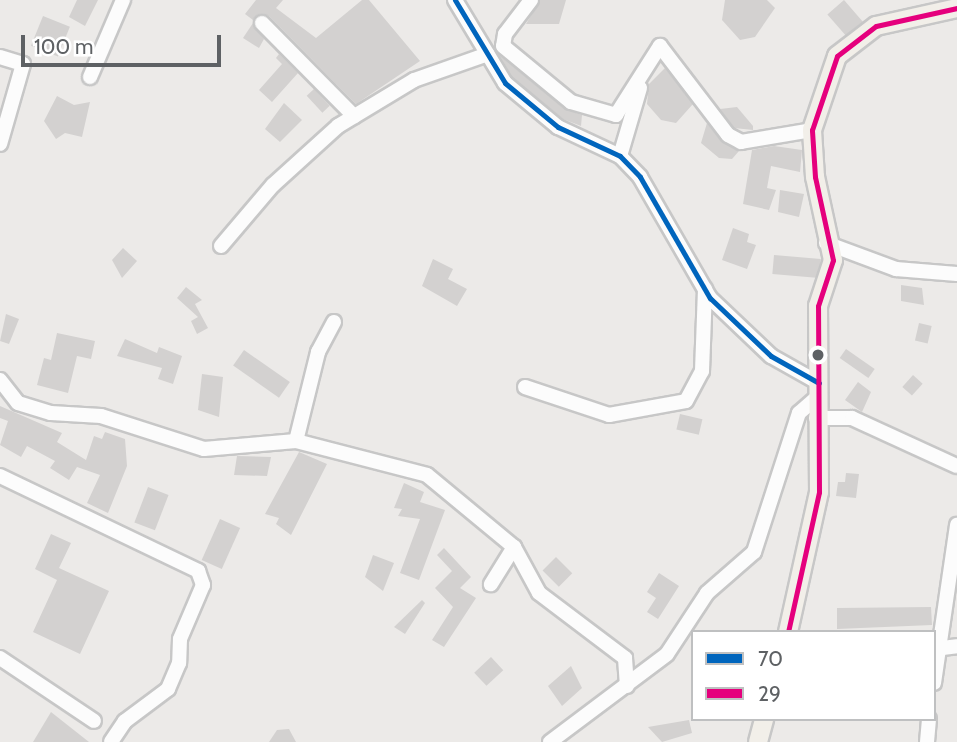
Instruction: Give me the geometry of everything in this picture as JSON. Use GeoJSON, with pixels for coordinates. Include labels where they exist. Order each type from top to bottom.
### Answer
{"type":"FeatureCollection","features":[{"type":"Feature","properties":{"kind":"main road"},"geometry":{"type":"LineString","coordinates":[[788,630],[819,492],[816,418],[820,389],[818,306],[833,260],[826,243],[812,130],[837,56],[876,26],[957,8]]}},
{"type":"Feature","properties":{"kind":"main road"},"geometry":{"type":"LineString","coordinates":[[758,742],[763,721]]}},
{"type":"Feature","properties":{"kind":"street"},"geometry":{"type":"LineString","coordinates":[[90,77],[124,0]]}},
{"type":"Feature","properties":{"kind":"street"},"geometry":{"type":"LineString","coordinates":[[455,0],[505,83],[558,127],[620,156],[640,177],[705,289],[771,356],[820,389],[799,413],[754,552],[707,593],[667,654],[550,742]]}},
{"type":"Feature","properties":{"kind":"street"},"geometry":{"type":"LineString","coordinates":[[531,0],[505,34],[503,46],[571,102],[616,115],[660,46],[729,135],[741,142],[812,130]]}},
{"type":"Feature","properties":{"kind":"street"},"geometry":{"type":"LineString","coordinates":[[262,23],[354,116]]}},
{"type":"Feature","properties":{"kind":"street"},"geometry":{"type":"LineString","coordinates":[[221,246],[273,185],[354,116],[414,80],[488,54]]}},
{"type":"Feature","properties":{"kind":"street"},"geometry":{"type":"LineString","coordinates":[[0,57],[23,64],[23,75],[0,144]]}},
{"type":"Feature","properties":{"kind":"street"},"geometry":{"type":"LineString","coordinates":[[620,156],[640,88]]}},
{"type":"Feature","properties":{"kind":"street"},"geometry":{"type":"LineString","coordinates":[[826,243],[885,266],[957,274]]}},
{"type":"Feature","properties":{"kind":"street"},"geometry":{"type":"LineString","coordinates":[[525,387],[609,415],[687,401],[702,371],[705,289]]}},
{"type":"Feature","properties":{"kind":"street"},"geometry":{"type":"LineString","coordinates":[[296,441],[318,352],[334,322]]}},
{"type":"Feature","properties":{"kind":"street"},"geometry":{"type":"LineString","coordinates":[[0,380],[18,403],[51,414],[101,416],[204,449],[296,441],[427,475],[513,547],[539,593],[625,658],[627,686]]}},
{"type":"Feature","properties":{"kind":"street"},"geometry":{"type":"LineString","coordinates":[[816,418],[852,418],[957,466]]}},
{"type":"Feature","properties":{"kind":"street"},"geometry":{"type":"LineString","coordinates":[[0,476],[198,571],[203,585],[180,639],[179,663],[168,689],[125,721],[111,742]]}},
{"type":"Feature","properties":{"kind":"street"},"geometry":{"type":"LineString","coordinates":[[957,525],[937,649],[957,646]]}},
{"type":"Feature","properties":{"kind":"street"},"geometry":{"type":"LineString","coordinates":[[491,584],[513,547]]}},
{"type":"Feature","properties":{"kind":"street"},"geometry":{"type":"LineString","coordinates":[[0,658],[94,722]]}},
{"type":"Feature","properties":{"kind":"street"},"geometry":{"type":"LineString","coordinates":[[927,742],[929,721]]}},
{"type":"Feature","properties":{"kind":"building"},"geometry":{"type":"Polygon","coordinates":[[[77,0],[98,0],[85,26],[69,17],[77,0]]]}},
{"type":"Feature","properties":{"kind":"building"},"geometry":{"type":"Polygon","coordinates":[[[256,0],[283,0],[276,8],[316,38],[362,0],[369,0],[420,61],[356,104],[269,16],[260,14],[253,20],[245,14],[256,0]]]}},
{"type":"Feature","properties":{"kind":"building"},"geometry":{"type":"Polygon","coordinates":[[[540,0],[566,0],[559,24],[526,24],[540,0]]]}},
{"type":"Feature","properties":{"kind":"building"},"geometry":{"type":"Polygon","coordinates":[[[725,0],[767,0],[775,8],[755,37],[740,40],[722,20],[725,0]]]}},
{"type":"Feature","properties":{"kind":"building"},"geometry":{"type":"Polygon","coordinates":[[[844,0],[863,22],[846,36],[827,14],[844,0]]]}},
{"type":"Feature","properties":{"kind":"building"},"geometry":{"type":"Polygon","coordinates":[[[43,16],[70,27],[58,57],[31,46],[43,16]]]}},
{"type":"Feature","properties":{"kind":"building"},"geometry":{"type":"Polygon","coordinates":[[[253,23],[264,39],[259,48],[243,38],[253,23]]]}},
{"type":"Feature","properties":{"kind":"building"},"geometry":{"type":"Polygon","coordinates":[[[279,54],[298,73],[272,102],[259,90],[282,64],[276,58],[279,54]]]}},
{"type":"Feature","properties":{"kind":"building"},"geometry":{"type":"Polygon","coordinates":[[[500,56],[565,109],[582,115],[581,126],[563,119],[512,77],[500,56]]]}},
{"type":"Feature","properties":{"kind":"building"},"geometry":{"type":"Polygon","coordinates":[[[665,68],[693,104],[676,123],[661,120],[647,104],[649,84],[665,68]]]}},
{"type":"Feature","properties":{"kind":"building"},"geometry":{"type":"Polygon","coordinates":[[[314,89],[330,106],[322,113],[307,96],[314,89]]]}},
{"type":"Feature","properties":{"kind":"building"},"geometry":{"type":"Polygon","coordinates":[[[57,96],[74,105],[90,102],[82,137],[65,133],[56,139],[44,121],[57,96]]]}},
{"type":"Feature","properties":{"kind":"building"},"geometry":{"type":"Polygon","coordinates":[[[284,103],[302,120],[280,142],[265,129],[284,103]]]}},
{"type":"Feature","properties":{"kind":"building"},"geometry":{"type":"Polygon","coordinates":[[[737,107],[753,126],[753,130],[734,128],[720,109],[737,107]]]}},
{"type":"Feature","properties":{"kind":"building"},"geometry":{"type":"Polygon","coordinates":[[[707,123],[721,141],[739,151],[732,159],[719,158],[701,143],[707,123]]]}},
{"type":"Feature","properties":{"kind":"building"},"geometry":{"type":"Polygon","coordinates":[[[774,146],[802,150],[800,172],[771,166],[767,188],[776,190],[769,210],[743,204],[752,150],[774,146]]]}},
{"type":"Feature","properties":{"kind":"building"},"geometry":{"type":"Polygon","coordinates":[[[780,190],[804,194],[799,217],[778,212],[780,190]]]}},
{"type":"Feature","properties":{"kind":"building"},"geometry":{"type":"Polygon","coordinates":[[[733,228],[749,234],[747,242],[756,245],[747,269],[722,260],[733,228]]]}},
{"type":"Feature","properties":{"kind":"building"},"geometry":{"type":"Polygon","coordinates":[[[123,248],[137,261],[122,278],[112,260],[123,248]]]}},
{"type":"Feature","properties":{"kind":"building"},"geometry":{"type":"Polygon","coordinates":[[[774,255],[821,259],[819,278],[772,274],[774,255]]]}},
{"type":"Feature","properties":{"kind":"building"},"geometry":{"type":"Polygon","coordinates":[[[433,259],[453,269],[448,279],[467,289],[457,306],[422,286],[433,259]]]}},
{"type":"Feature","properties":{"kind":"building"},"geometry":{"type":"Polygon","coordinates":[[[901,285],[922,288],[924,305],[901,301],[901,285]]]}},
{"type":"Feature","properties":{"kind":"building"},"geometry":{"type":"Polygon","coordinates":[[[186,287],[202,300],[195,304],[208,328],[197,334],[191,321],[198,317],[177,298],[186,287]]]}},
{"type":"Feature","properties":{"kind":"building"},"geometry":{"type":"Polygon","coordinates":[[[6,314],[19,319],[9,344],[0,341],[6,314]]]}},
{"type":"Feature","properties":{"kind":"building"},"geometry":{"type":"Polygon","coordinates":[[[919,323],[932,326],[928,343],[915,341],[919,323]]]}},
{"type":"Feature","properties":{"kind":"building"},"geometry":{"type":"Polygon","coordinates":[[[57,333],[95,341],[91,359],[77,356],[68,393],[37,385],[44,358],[51,360],[57,333]]]}},
{"type":"Feature","properties":{"kind":"building"},"geometry":{"type":"Polygon","coordinates":[[[125,339],[157,353],[159,347],[182,356],[173,384],[158,379],[162,368],[117,356],[125,339]]]}},
{"type":"Feature","properties":{"kind":"building"},"geometry":{"type":"Polygon","coordinates":[[[846,349],[875,369],[868,378],[840,358],[846,349]]]}},
{"type":"Feature","properties":{"kind":"building"},"geometry":{"type":"Polygon","coordinates":[[[244,350],[290,382],[279,398],[233,366],[244,350]]]}},
{"type":"Feature","properties":{"kind":"building"},"geometry":{"type":"Polygon","coordinates":[[[202,374],[223,377],[219,417],[198,410],[202,374]]]}},
{"type":"Feature","properties":{"kind":"building"},"geometry":{"type":"Polygon","coordinates":[[[913,375],[923,384],[912,396],[902,387],[913,375]]]}},
{"type":"Feature","properties":{"kind":"building"},"geometry":{"type":"Polygon","coordinates":[[[858,382],[871,392],[862,412],[845,400],[858,382]]]}},
{"type":"Feature","properties":{"kind":"building"},"geometry":{"type":"Polygon","coordinates":[[[0,406],[62,433],[57,442],[86,460],[94,436],[102,439],[105,432],[125,439],[127,466],[108,513],[87,503],[100,475],[77,467],[69,480],[50,468],[55,461],[27,446],[21,457],[0,445],[8,421],[0,418],[0,406]]]}},
{"type":"Feature","properties":{"kind":"building"},"geometry":{"type":"Polygon","coordinates":[[[680,414],[702,419],[699,435],[676,430],[680,414]]]}},
{"type":"Feature","properties":{"kind":"building"},"geometry":{"type":"Polygon","coordinates":[[[299,452],[327,464],[291,535],[276,524],[279,518],[265,514],[299,452]]]}},
{"type":"Feature","properties":{"kind":"building"},"geometry":{"type":"Polygon","coordinates":[[[237,456],[271,457],[267,476],[234,475],[237,456]]]}},
{"type":"Feature","properties":{"kind":"building"},"geometry":{"type":"Polygon","coordinates":[[[846,473],[859,474],[856,498],[836,496],[838,482],[845,482],[846,473]]]}},
{"type":"Feature","properties":{"kind":"building"},"geometry":{"type":"Polygon","coordinates":[[[404,483],[424,492],[420,502],[445,510],[419,580],[400,573],[420,519],[398,516],[402,509],[394,508],[404,483]]]}},
{"type":"Feature","properties":{"kind":"building"},"geometry":{"type":"Polygon","coordinates":[[[148,487],[169,495],[155,530],[134,522],[148,487]]]}},
{"type":"Feature","properties":{"kind":"building"},"geometry":{"type":"Polygon","coordinates":[[[220,519],[240,528],[222,569],[202,560],[220,519]]]}},
{"type":"Feature","properties":{"kind":"building"},"geometry":{"type":"Polygon","coordinates":[[[51,534],[71,543],[59,568],[109,591],[80,654],[33,632],[57,580],[35,569],[51,534]]]}},
{"type":"Feature","properties":{"kind":"building"},"geometry":{"type":"Polygon","coordinates":[[[444,548],[471,577],[460,588],[476,598],[444,647],[432,640],[453,607],[435,588],[452,571],[437,555],[444,548]]]}},
{"type":"Feature","properties":{"kind":"building"},"geometry":{"type":"Polygon","coordinates":[[[373,555],[394,563],[383,591],[365,577],[373,555]]]}},
{"type":"Feature","properties":{"kind":"building"},"geometry":{"type":"Polygon","coordinates":[[[556,557],[572,573],[559,587],[543,570],[556,557]]]}},
{"type":"Feature","properties":{"kind":"building"},"geometry":{"type":"Polygon","coordinates":[[[659,573],[679,586],[658,619],[647,612],[656,598],[647,592],[659,573]]]}},
{"type":"Feature","properties":{"kind":"building"},"geometry":{"type":"Polygon","coordinates":[[[422,600],[425,603],[405,634],[394,627],[422,600]]]}},
{"type":"Feature","properties":{"kind":"building"},"geometry":{"type":"Polygon","coordinates":[[[931,607],[932,625],[837,629],[837,608],[931,607]]]}},
{"type":"Feature","properties":{"kind":"building"},"geometry":{"type":"Polygon","coordinates":[[[491,657],[503,670],[486,686],[474,673],[491,657]]]}},
{"type":"Feature","properties":{"kind":"building"},"geometry":{"type":"Polygon","coordinates":[[[571,666],[582,688],[562,706],[548,686],[571,666]]]}},
{"type":"Feature","properties":{"kind":"building"},"geometry":{"type":"Polygon","coordinates":[[[51,712],[89,742],[33,742],[51,712]]]}},
{"type":"Feature","properties":{"kind":"building"},"geometry":{"type":"Polygon","coordinates":[[[689,720],[692,733],[662,742],[648,727],[689,720]]]}},
{"type":"Feature","properties":{"kind":"building"},"geometry":{"type":"Polygon","coordinates":[[[289,729],[296,742],[269,742],[277,730],[289,729]]]}},
{"type":"Feature","properties":{"kind":"transit line","name":"70"},"geometry":{"type":"LineString","coordinates":[[455,0],[505,83],[558,127],[620,156],[640,177],[710,298],[771,356],[819,383]]}},
{"type":"Feature","properties":{"kind":"transit line","name":"29"},"geometry":{"type":"LineString","coordinates":[[788,630],[819,492],[818,306],[833,260],[815,177],[812,130],[837,56],[876,26],[957,8]]}}]}
